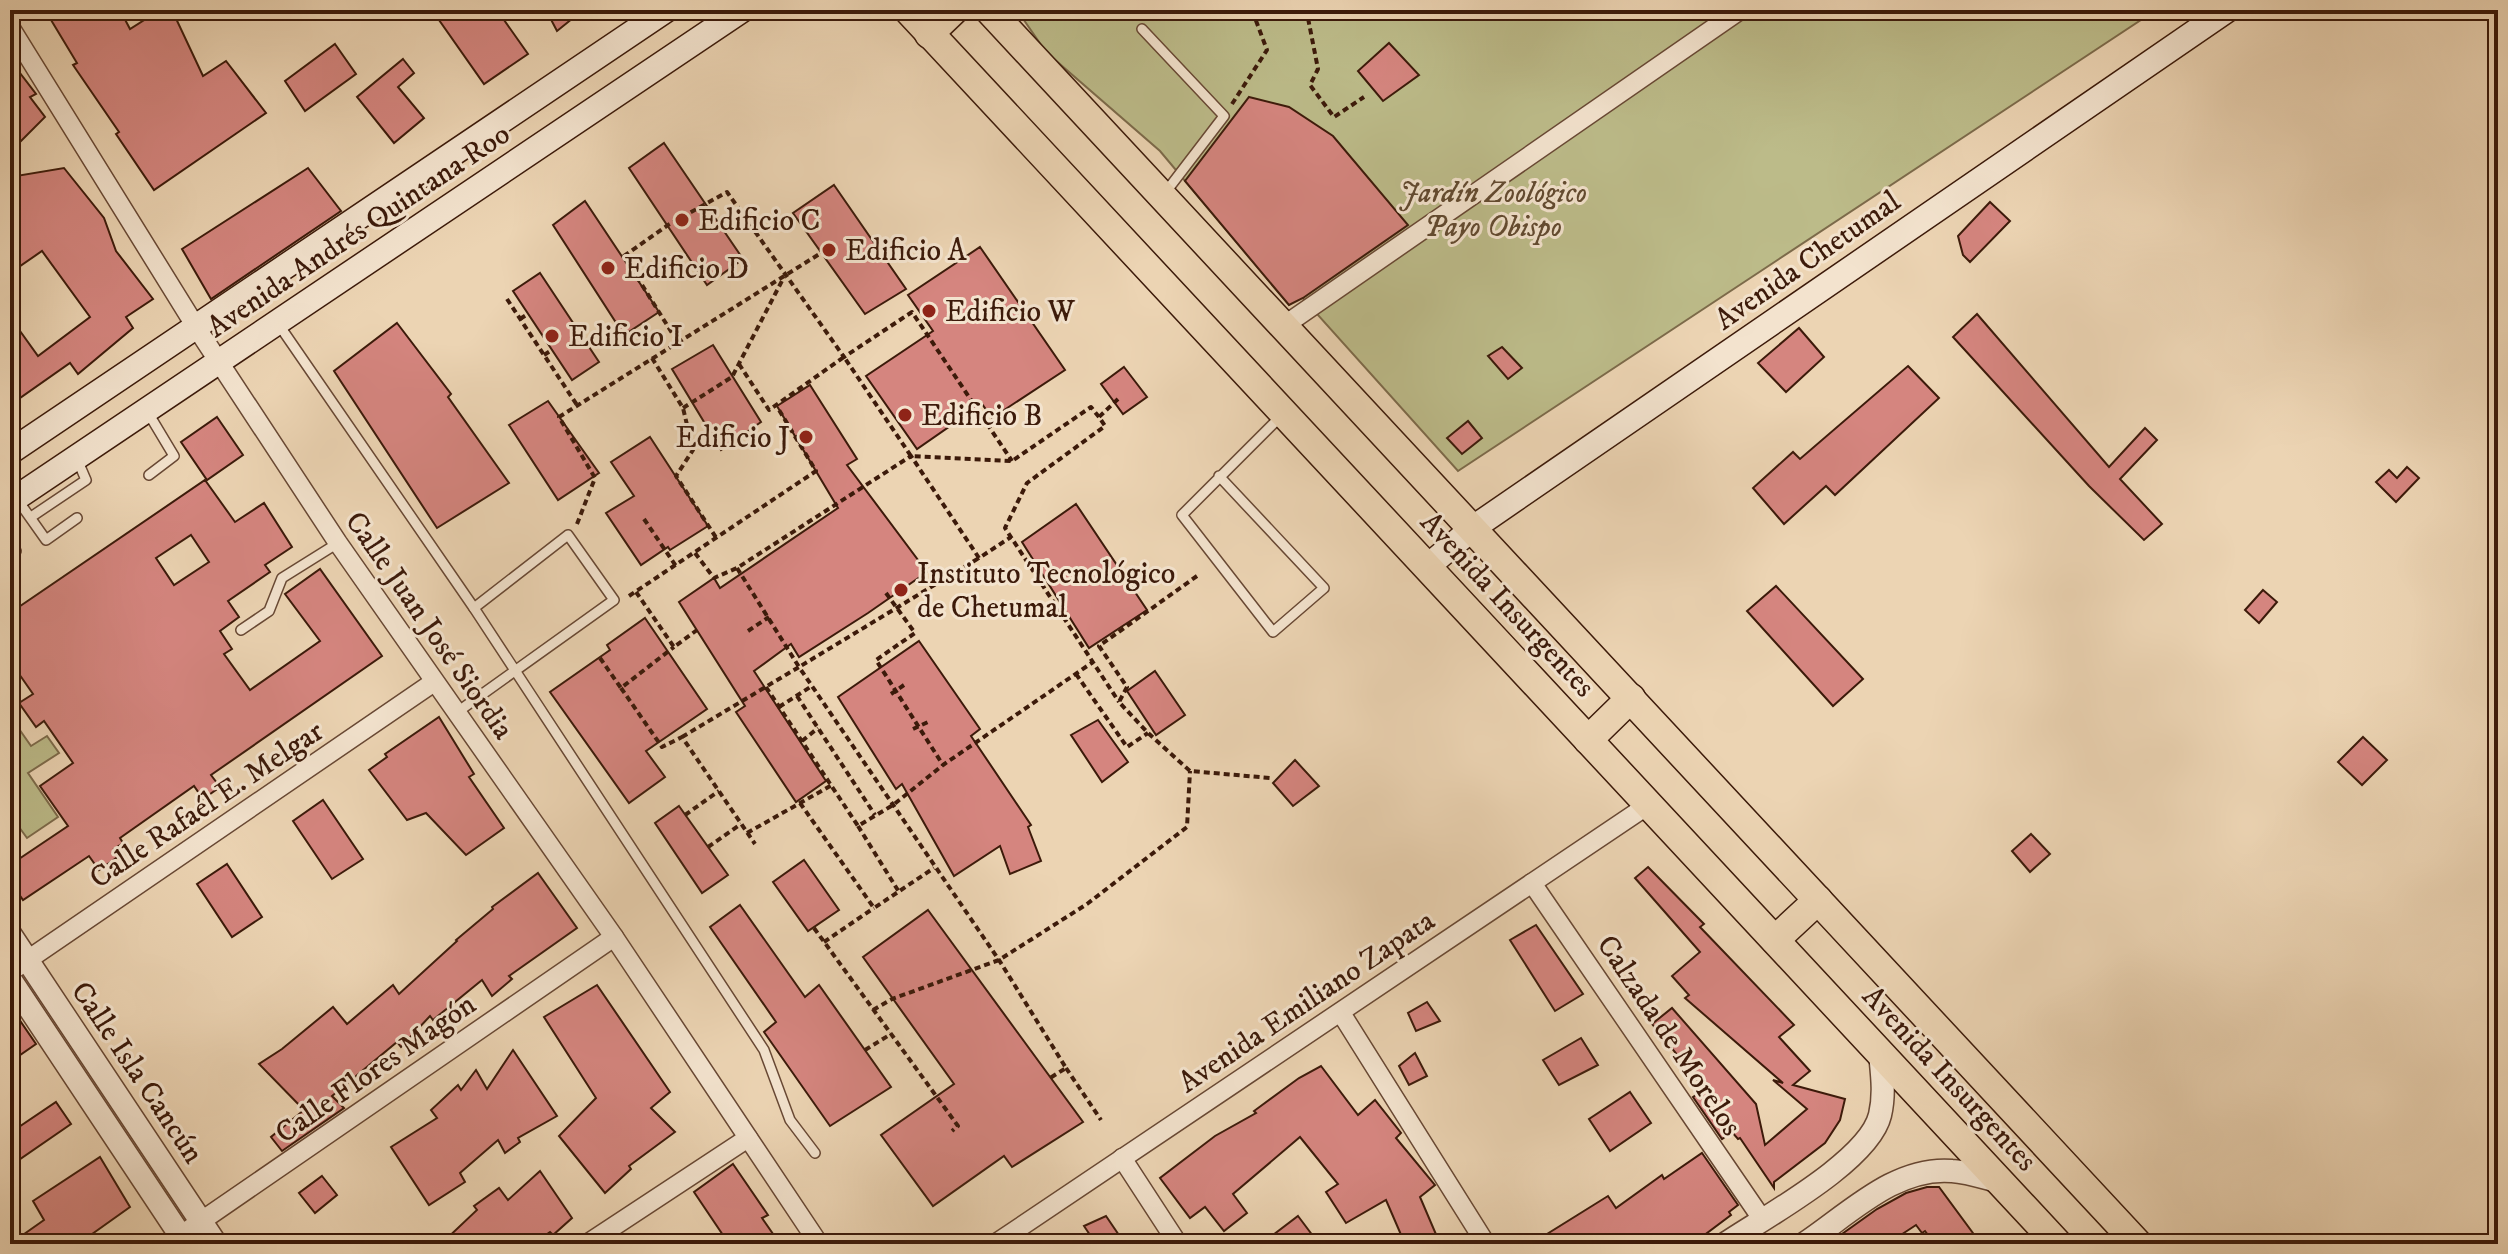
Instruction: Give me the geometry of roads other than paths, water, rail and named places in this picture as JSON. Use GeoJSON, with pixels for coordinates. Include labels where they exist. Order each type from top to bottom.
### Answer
{"type":"FeatureCollection","features":[{"type":"Feature","properties":{"kind":"main road","name":"Avenida Andrés Quintana Roo"},"geometry":{"type":"LineString","coordinates":[[10,452],[666,10]]}},
{"type":"Feature","properties":{"kind":"main road","name":"Avenida Andrés Quintana Roo"},"geometry":{"type":"LineString","coordinates":[[19,506],[76,458],[742,10]]}},
{"type":"Feature","properties":{"kind":"main road","name":"Avenida Insurgentes"},"geometry":{"type":"LineString","coordinates":[[908,10],[2058,1244]]}},
{"type":"Feature","properties":{"kind":"main road"},"geometry":{"type":"LineString","coordinates":[[929,34],[954,10]]}},
{"type":"Feature","properties":{"kind":"main road","name":"Avenida Insurgentes"},"geometry":{"type":"LineString","coordinates":[[989,10],[2138,1244]]}},
{"type":"Feature","properties":{"kind":"main road","name":"Avenida Chetumal"},"geometry":{"type":"LineString","coordinates":[[1427,567],[1473,528],[2227,10]]}},
{"type":"Feature","properties":{"kind":"main road"},"geometry":{"type":"LineString","coordinates":[[1588,740],[1631,698]]}},
{"type":"Feature","properties":{"kind":"main road"},"geometry":{"type":"LineString","coordinates":[[1775,940],[1818,900]]}},
{"type":"Feature","properties":{"kind":"street"},"geometry":{"type":"LineString","coordinates":[[1285,325],[1740,10]]}},
{"type":"Feature","properties":{"kind":"street","name":"Calle Juan José Siordia"},"geometry":{"type":"LineString","coordinates":[[10,27],[196,327],[338,543],[614,937],[819,1244]]}},
{"type":"Feature","properties":{"kind":"street","name":"Calle Rafaél E. Melgar"},"geometry":{"type":"LineString","coordinates":[[19,966],[434,682]]}},
{"type":"Feature","properties":{"kind":"street","name":"Avenida Emiliano Zapata"},"geometry":{"type":"LineString","coordinates":[[995,1244],[1648,805]]}},
{"type":"Feature","properties":{"kind":"street","name":"Calzada de Morelos"},"geometry":{"type":"LineString","coordinates":[[1532,883],[1762,1219]]}},
{"type":"Feature","properties":{"kind":"street","name":"Calle Isla Cancún"},"geometry":{"type":"LineString","coordinates":[[10,934],[19,966],[216,1244]]}},
{"type":"Feature","properties":{"kind":"street","name":"Calle Flores Magón"},"geometry":{"type":"LineString","coordinates":[[178,1241],[201,1221],[614,937]]}},
{"type":"Feature","properties":{"kind":"street","name":"Calle Isla Cancún"},"geometry":{"type":"LineString","coordinates":[[10,979],[178,1241]]}},
{"type":"Feature","properties":{"kind":"street"},"geometry":{"type":"LineString","coordinates":[[1341,1013],[1486,1244]]}},
{"type":"Feature","properties":{"kind":"street"},"geometry":{"type":"LineString","coordinates":[[1725,1244],[1826,1177],[1866,1141],[1880,1118],[1884,1089],[1880,1053]]}},
{"type":"Feature","properties":{"kind":"street"},"geometry":{"type":"LineString","coordinates":[[587,1244],[748,1138]]}},
{"type":"Feature","properties":{"kind":"street"},"geometry":{"type":"LineString","coordinates":[[1122,1158],[1178,1244]]}},
{"type":"Feature","properties":{"kind":"street"},"geometry":{"type":"LineString","coordinates":[[1817,1241],[1862,1202],[1897,1182],[1922,1173],[1952,1171],[2001,1182]]}},
{"type":"Feature","properties":{"kind":"lane"},"geometry":{"type":"LineString","coordinates":[[1142,29],[1224,116],[1163,196]]}},
{"type":"Feature","properties":{"kind":"lane"},"geometry":{"type":"LineString","coordinates":[[277,323],[474,608],[764,1050],[790,1120],[815,1153]]}},
{"type":"Feature","properties":{"kind":"lane"},"geometry":{"type":"LineString","coordinates":[[147,411],[174,456],[149,475]]}},
{"type":"Feature","properties":{"kind":"lane"},"geometry":{"type":"LineString","coordinates":[[1219,476],[1324,588],[1273,632],[1182,515],[1219,476],[1283,414]]}},
{"type":"Feature","properties":{"kind":"lane"},"geometry":{"type":"LineString","coordinates":[[19,506],[46,540],[77,518]]}},
{"type":"Feature","properties":{"kind":"lane"},"geometry":{"type":"LineString","coordinates":[[456,713],[614,600],[568,535],[474,608]]}},
{"type":"Feature","properties":{"kind":"lane"},"geometry":{"type":"LineString","coordinates":[[10,542],[16,551],[10,555]]}},
{"type":"Feature","properties":{"kind":"lane"},"geometry":{"type":"LineString","coordinates":[[241,630],[269,611],[282,578],[338,543]]}},
{"type":"Feature","properties":{"kind":"place","name":"Edificio C"},"geometry":{"type":"Point","coordinates":[682,220]}},
{"type":"Feature","properties":{"kind":"place","name":"Edificio A"},"geometry":{"type":"Point","coordinates":[829,250]}},
{"type":"Feature","properties":{"kind":"place","name":"Edificio D"},"geometry":{"type":"Point","coordinates":[608,268]}},
{"type":"Feature","properties":{"kind":"place","name":"Edificio W"},"geometry":{"type":"Point","coordinates":[929,311]}},
{"type":"Feature","properties":{"kind":"place","name":"Edificio I"},"geometry":{"type":"Point","coordinates":[552,336]}},
{"type":"Feature","properties":{"kind":"place","name":"Edificio B"},"geometry":{"type":"Point","coordinates":[905,415]}},
{"type":"Feature","properties":{"kind":"place","name":"Edificio J"},"geometry":{"type":"Point","coordinates":[806,437]}},
{"type":"Feature","properties":{"kind":"place","name":"Instituto Tecnológico de Chetumal"},"geometry":{"type":"Point","coordinates":[901,590]}},
{"type":"Feature","properties":{"kind":"park label","name":"Jardín Zoológico Payo Obispo"},"geometry":{"type":"Point","coordinates":[1493,209]}}]}
